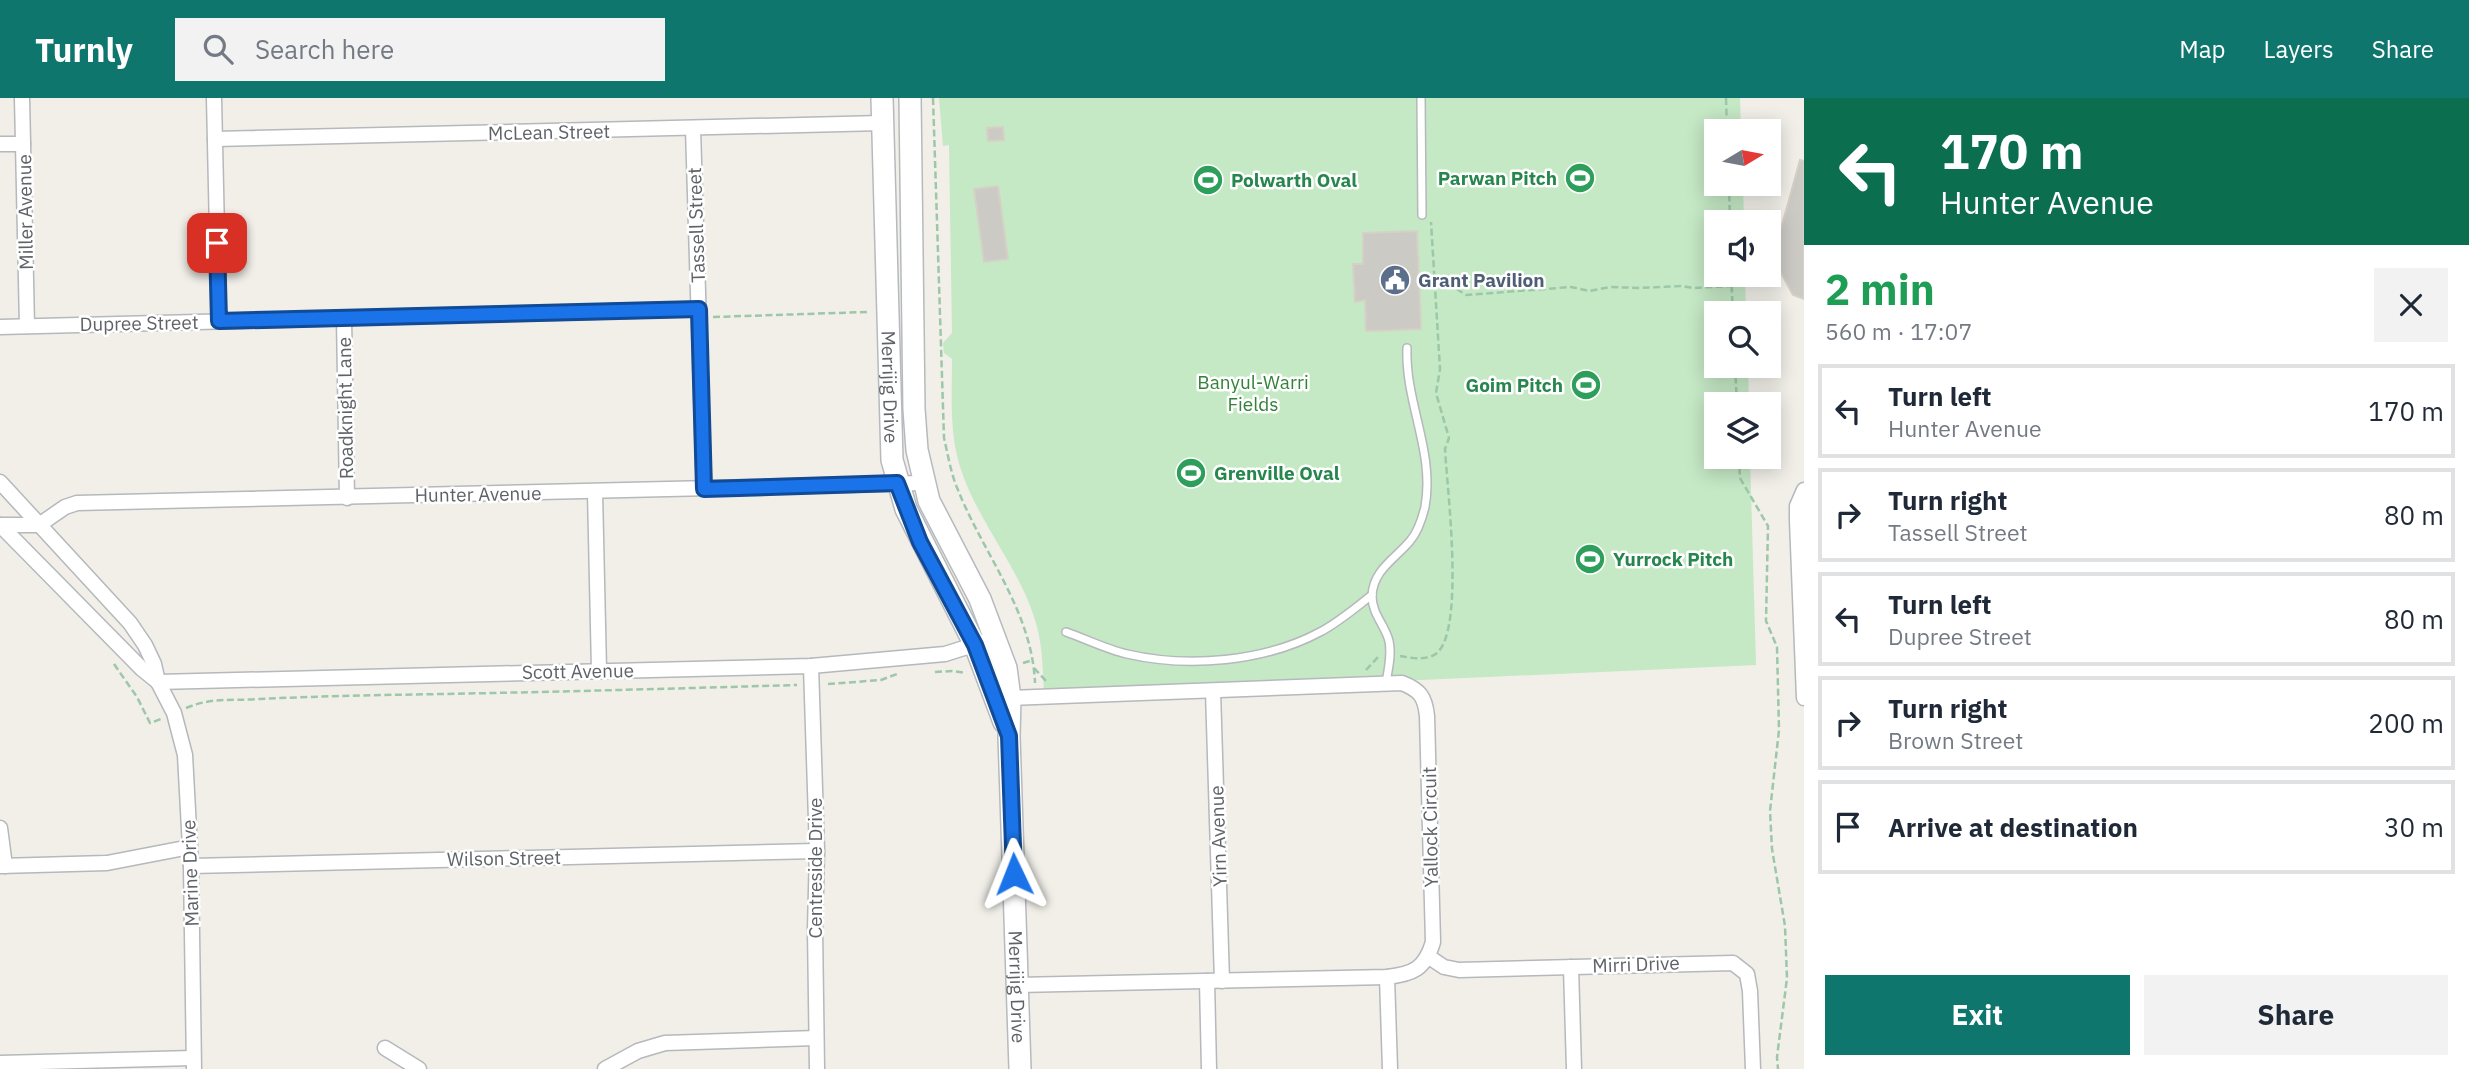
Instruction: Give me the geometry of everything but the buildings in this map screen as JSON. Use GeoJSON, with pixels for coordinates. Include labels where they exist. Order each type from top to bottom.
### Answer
{"type":"FeatureCollection","features":[{"type":"Feature","properties":{"kind":"street","name":"Miller Avenue"},"geometry":{"type":"LineString","coordinates":[[22,98],[27,326]]}},
{"type":"Feature","properties":{"kind":"street"},"geometry":{"type":"LineString","coordinates":[[214,98],[219,321]]}},
{"type":"Feature","properties":{"kind":"street","name":"Merrijig Drive"},"geometry":{"type":"LineString","coordinates":[[882,98],[890,441],[897,483],[920,542],[975,645],[1009,736]]}},
{"type":"Feature","properties":{"kind":"street","name":"Merrijig Drive"},"geometry":{"type":"LineString","coordinates":[[910,98],[914,409],[917,450],[923,483],[942,529],[980,599],[1007,671],[1010,698],[1020,1069]]}},
{"type":"Feature","properties":{"kind":"street","name":"McLean Street"},"geometry":{"type":"LineString","coordinates":[[215,139],[882,123]]}},
{"type":"Feature","properties":{"kind":"street","name":"Tassell Street"},"geometry":{"type":"LineString","coordinates":[[693,129],[704,489]]}},
{"type":"Feature","properties":{"kind":"street"},"geometry":{"type":"LineString","coordinates":[[0,144],[23,144]]}},
{"type":"Feature","properties":{"kind":"street","name":"Dupree Street"},"geometry":{"type":"LineString","coordinates":[[0,327],[344,318],[699,313]]}},
{"type":"Feature","properties":{"kind":"street","name":"Roadknight Lane"},"geometry":{"type":"LineString","coordinates":[[344,318],[347,498]]}},
{"type":"Feature","properties":{"kind":"street","name":"Marine Drive"},"geometry":{"type":"LineString","coordinates":[[0,482],[130,623],[145,645],[154,664],[158,682],[172,707],[185,755],[191,866],[194,1064]]}},
{"type":"Feature","properties":{"kind":"street","name":"Hunter Avenue"},"geometry":{"type":"LineString","coordinates":[[39,525],[65,507],[77,503],[923,483]]}},
{"type":"Feature","properties":{"kind":"street"},"geometry":{"type":"LineString","coordinates":[[1804,490],[1800,495],[1797,513],[1804,698]]}},
{"type":"Feature","properties":{"kind":"street"},"geometry":{"type":"LineString","coordinates":[[595,492],[600,670]]}},
{"type":"Feature","properties":{"kind":"street"},"geometry":{"type":"LineString","coordinates":[[0,525],[39,525]]}},
{"type":"Feature","properties":{"kind":"street","name":"Marine Drive"},"geometry":{"type":"LineString","coordinates":[[0,525],[158,682]]}},
{"type":"Feature","properties":{"kind":"street","name":"Scott Avenue"},"geometry":{"type":"LineString","coordinates":[[158,682],[811,666],[945,654],[996,637]]}},
{"type":"Feature","properties":{"kind":"street","name":"Centreside Drive"},"geometry":{"type":"LineString","coordinates":[[811,666],[817,851],[817,1069]]}},
{"type":"Feature","properties":{"kind":"street","name":"Yallock Circuit"},"geometry":{"type":"LineString","coordinates":[[1010,698],[1402,683],[1418,689],[1426,700],[1433,942],[1429,957]]}},
{"type":"Feature","properties":{"kind":"street","name":"Yirn Avenue"},"geometry":{"type":"LineString","coordinates":[[1209,1069],[1214,981],[1213,691]]}},
{"type":"Feature","properties":{"kind":"street"},"geometry":{"type":"LineString","coordinates":[[0,828],[3,866],[107,863],[190,847]]}},
{"type":"Feature","properties":{"kind":"street","name":"Wilson Street"},"geometry":{"type":"LineString","coordinates":[[191,866],[817,851]]}},
{"type":"Feature","properties":{"kind":"street"},"geometry":{"type":"LineString","coordinates":[[1017,985],[1387,977],[1416,970],[1429,957]]}},
{"type":"Feature","properties":{"kind":"street","name":"Mirri Drive"},"geometry":{"type":"LineString","coordinates":[[1429,957],[1444,967],[1459,970],[1733,963],[1747,974],[1753,1069]]}},
{"type":"Feature","properties":{"kind":"street"},"geometry":{"type":"LineString","coordinates":[[1571,967],[1574,1069]]}},
{"type":"Feature","properties":{"kind":"street"},"geometry":{"type":"LineString","coordinates":[[1387,977],[1390,1069]]}},
{"type":"Feature","properties":{"kind":"street"},"geometry":{"type":"LineString","coordinates":[[605,1069],[638,1051],[665,1043],[816,1038]]}},
{"type":"Feature","properties":{"kind":"street"},"geometry":{"type":"LineString","coordinates":[[385,1048],[419,1069]]}},
{"type":"Feature","properties":{"kind":"street"},"geometry":{"type":"LineString","coordinates":[[0,1063],[194,1064]]}},
{"type":"Feature","properties":{"kind":"lane"},"geometry":{"type":"LineString","coordinates":[[1421,98],[1427,216]]}},
{"type":"Feature","properties":{"kind":"lane"},"geometry":{"type":"LineString","coordinates":[[1386,684],[1389,643],[1377,619],[1372,595],[1376,578],[1385,565],[1411,540],[1420,524],[1427,477],[1423,441],[1406,369],[1407,348]]}},
{"type":"Feature","properties":{"kind":"lane"},"geometry":{"type":"LineString","coordinates":[[1066,632],[1127,654],[1152,658],[1209,660],[1248,655],[1298,642],[1331,626],[1372,595]]}},
{"type":"Feature","properties":{"kind":"path"},"geometry":{"type":"LineString","coordinates":[[933,98],[944,438],[957,489],[1004,579],[1027,632],[1034,668],[1035,697]]}},
{"type":"Feature","properties":{"kind":"path"},"geometry":{"type":"LineString","coordinates":[[1726,98],[1727,119]]}},
{"type":"Feature","properties":{"kind":"path"},"geometry":{"type":"LineString","coordinates":[[1363,672],[1380,654],[1420,659],[1434,656],[1444,646],[1454,589],[1445,450],[1449,438],[1436,393],[1440,369],[1436,285],[1427,216]]}},
{"type":"Feature","properties":{"kind":"path"},"geometry":{"type":"LineString","coordinates":[[1436,285],[1457,289],[1466,295],[1571,287],[1588,291],[1610,287],[1712,287]]}},
{"type":"Feature","properties":{"kind":"path"},"geometry":{"type":"LineString","coordinates":[[699,313],[867,312]]}},
{"type":"Feature","properties":{"kind":"path"},"geometry":{"type":"LineString","coordinates":[[1740,469],[1740,478],[1768,526],[1766,621],[1777,647],[1779,730],[1770,811],[1772,849],[1785,926],[1787,978],[1777,1057],[1778,1069]]}},
{"type":"Feature","properties":{"kind":"path"},"geometry":{"type":"LineString","coordinates":[[1034,668],[1047,681]]}},
{"type":"Feature","properties":{"kind":"green space","name":"Banyul-Warri Fields"},"geometry":{"type":"Polygon","coordinates":[[[939,98],[1740,98],[1741,119],[1704,119],[1704,196],[1743,196],[1744,210],[1704,210],[1704,287],[1745,287],[1746,301],[1704,301],[1704,378],[1748,378],[1749,392],[1704,392],[1704,469],[1750,469],[1756,665],[1044,697],[1040,644],[1029,604],[972,496],[956,451],[952,417],[952,359],[944,353],[943,343],[952,333],[949,145],[943,146],[939,98]]]}},
{"type":"Feature","properties":{"kind":"place","name":"Parwan Pitch"},"geometry":{"type":"Point","coordinates":[1580,178]}},
{"type":"Feature","properties":{"kind":"place","name":"Polwarth Oval"},"geometry":{"type":"Point","coordinates":[1208,180]}},
{"type":"Feature","properties":{"kind":"place","name":"Grant Pavilion"},"geometry":{"type":"Point","coordinates":[1395,280]}},
{"type":"Feature","properties":{"kind":"place","name":"Goim Pitch"},"geometry":{"type":"Point","coordinates":[1586,385]}},
{"type":"Feature","properties":{"kind":"place","name":"Grenville Oval"},"geometry":{"type":"Point","coordinates":[1191,473]}},
{"type":"Feature","properties":{"kind":"place","name":"Yurrock Pitch"},"geometry":{"type":"Point","coordinates":[1590,559]}},
{"type":"Feature","properties":{"kind":"route"},"geometry":{"type":"LineString","coordinates":[[217,243],[219,321],[699,309],[704,489],[897,483],[920,542],[975,645],[1009,736],[1014,874]]}}]}
